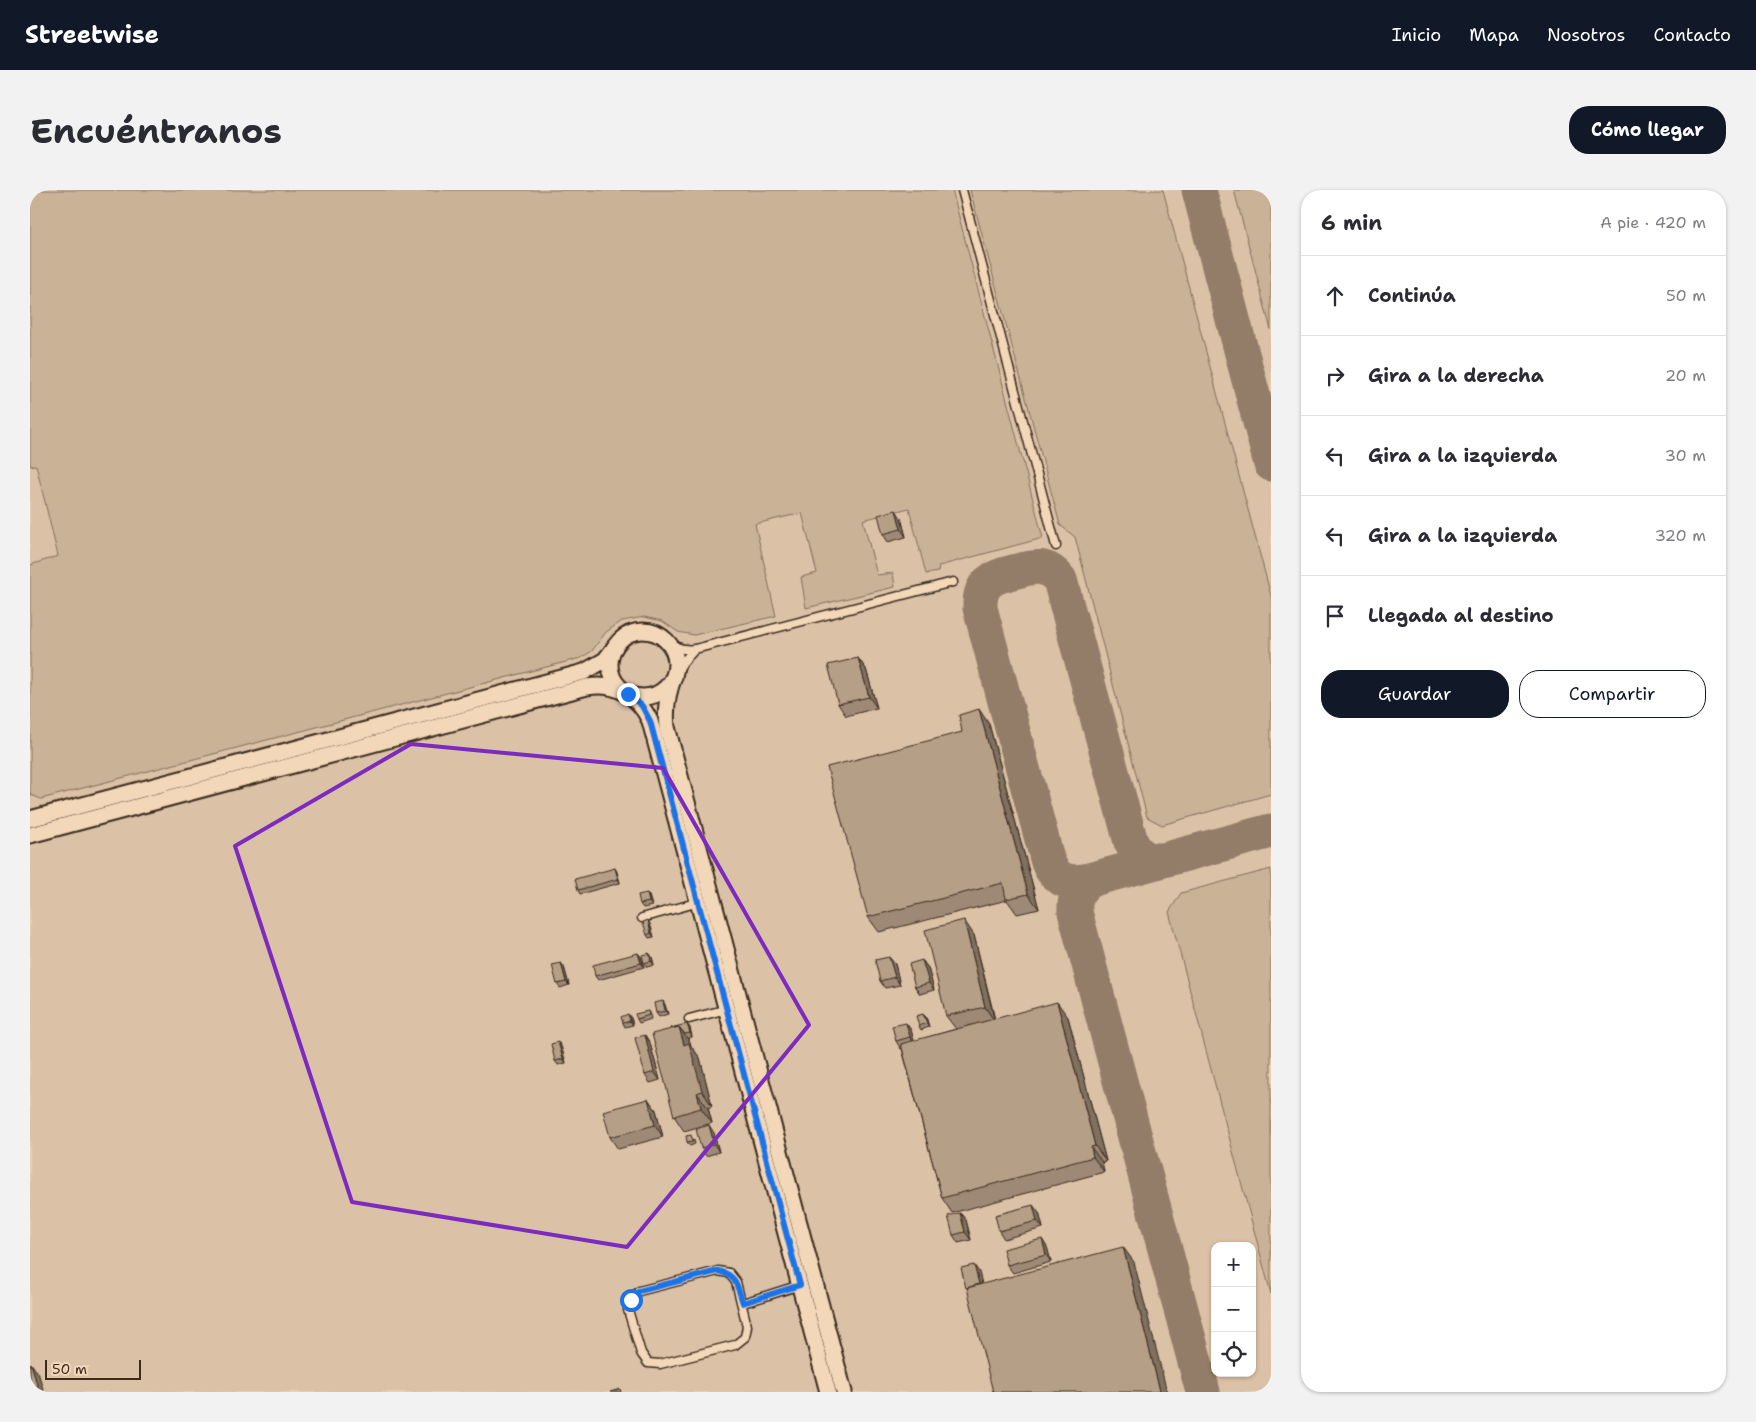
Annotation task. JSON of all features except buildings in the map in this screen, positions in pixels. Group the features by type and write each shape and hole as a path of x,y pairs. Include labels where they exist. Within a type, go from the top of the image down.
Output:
{"street":[{"path":"99,808 584,672 605,660 626,636 641,631 657,634 664,638 674,652 676,669 666,707 667,727 706,900 727,1009 828,1392"},
{"path":"615,647 611,655 612,673 615,682 642,706 650,721 706,900 844,1392"},
{"path":"32,818 80,813 587,687 612,687 628,694 646,697 662,691 674,677"},
{"path":"30,835 80,813"}],"lane":[{"path":"962,190 1056,546"},
{"path":"664,638 680,649 695,650 953,582"},
{"path":"674,677 683,662 695,650"},
{"path":"642,918 706,900"},
{"path":"689,1019 727,1009"},
{"path":"718,1271 729,1273 733,1278 743,1303 748,1326 745,1337 735,1345 660,1364 648,1363 641,1353 628,1310 631,1300 639,1291 718,1271"},
{"path":"743,1303 800,1285"}],"highlighted area":[{"path":"411,744 663,768 809,1025 627,1247 352,1202 235,846"}],"shaded area":[{"path":"30,190 1271,190 1271,1392 30,1392"},
{"path":"30,190 952,190 1043,538 939,566 938,572 926,574 909,508 863,520 877,575 893,573 895,587 806,608 801,577 817,573 802,513 755,524 776,616 694,635 678,632 662,621 644,617 622,621 606,632 592,651 581,658 41,799 31,795 30,792 30,565 58,556 36,465 30,466"},
{"path":"970,190 1163,190 1271,596 1271,794 1162,825 1147,817 1075,537 1060,525"},
{"path":"1234,190 1271,190 1271,330"},
{"path":"1271,869 1271,1294 1169,912 1181,893"}],"taxiway":[{"path":"1199,190 1271,464"},
{"path":"1162,860 1147,858 1139,854 1131,842 1060,580 1050,570 1039,567 999,576 988,582 980,599 980,608 1048,862 1056,875 1066,881 1086,881 1271,831"},
{"path":"1093,879 1078,892 1075,901 1075,912 1203,1392"}],"route":[{"path":"628,694 642,706 650,721 800,1285 743,1303 736,1282 729,1273 718,1271 639,1291 631,1300"}]}
